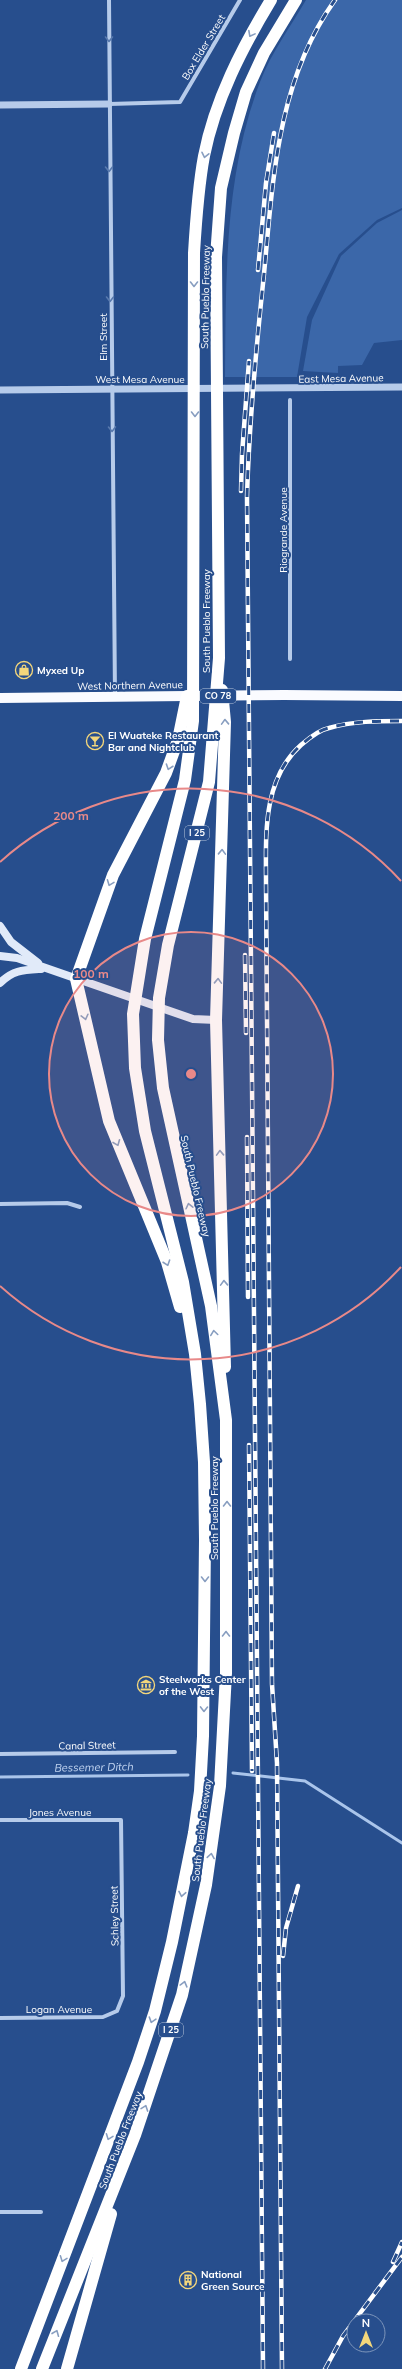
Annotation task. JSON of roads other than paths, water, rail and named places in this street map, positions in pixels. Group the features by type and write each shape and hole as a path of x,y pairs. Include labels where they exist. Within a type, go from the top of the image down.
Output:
{"highway":[{"name":"South Pueblo Freeway","path":"21,2369 41,2313 138,2062 155,2011 172,1942 194,1833 200,1791 203,1736 205,1616 204,1462 195,1354 183,1282 145,1131 135,1068 133,1014 145,939 185,780 193,721 194,253 197,204 204,154 218,108 232,72 271,0"},
{"name":"South Pueblo Freeway","path":"42,2369 135,2135 153,2085 191,1960 206,1885 220,1786 226,1680 226,1420 211,1306 163,1088 158,1040 159,998 168,945 209,782 219,658 216,257 221,188 234,133 246,92 264,53 296,0"},
{"path":"193,647 184,713 166,773 113,875 80,962 76,979 109,1121 167,1262 195,1354"},
{"path":"219,658 225,722 216,1020 226,1420"},
{"path":"67,2369 135,2135"},
{"path":"12,2369 41,2313"}],"main road":[{"name":"West Northern Avenue","path":"0,698 284,695 402,696"},
{"path":"0,926 10,942 46,969"},
{"path":"0,956 17,958 193,1020 216,1020"},
{"path":"0,983 9,974 26,969 46,969"}],"street":[{"name":"Elm Street","path":"109,0 111,389 115,697"},
{"name":"Box Elder Street","path":"109,104 180,102 240,0"},
{"path":"0,105 109,104"},
{"name":"East Mesa Avenue","path":"280,388 402,387"},
{"name":"West Mesa Avenue","path":"0,390 280,388"},
{"name":"Riogrande Avenue","path":"290,400 290,659"},
{"path":"0,1204 67,1203 80,1207"},
{"name":"Canal Street","path":"0,1754 175,1752"},
{"name":"Jones Avenue","path":"0,1820 120,1820"},
{"name":"Schley Street","path":"117,2011 123,1996 120,1820"},
{"name":"Logan Avenue","path":"0,2018 103,2017 117,2011"},
{"path":"0,2212 41,2212"}],"waterway":[{"name":"Bessemer Ditch","path":"233,1773 305,1781 402,1843"},
{"name":"Bessemer Ditch","path":"0,1777 188,1775"}],"railway":[{"path":"263,2369 247,497 249,441 256,358 271,202 281,132 289,97 301,64 316,31 335,0"},
{"path":"258,270 266,183 274,133"},
{"path":"241,491 242,454 249,361"},
{"path":"282,2369 277,1763 272,1684 266,883 267,827 273,791 279,775 288,759 307,740 325,729 347,724 402,721"},
{"path":"245,955 246,1033"},
{"path":"247,1137 248,1297"},
{"path":"249,1445 252,1771"},
{"path":"283,1956 286,1928 298,1886"},
{"path":"393,2262 402,2242"},
{"path":"325,2369 343,2336 402,2257"}],"place":[{"name":"Myxed Up","path":"24,670"},
{"name":"El Wuateke Restaurant Bar and Nightclub","path":"95,741"},
{"name":"Steelworks Center of the West","path":"146,1685"},
{"name":"National Green Source","path":"188,2280"}]}
